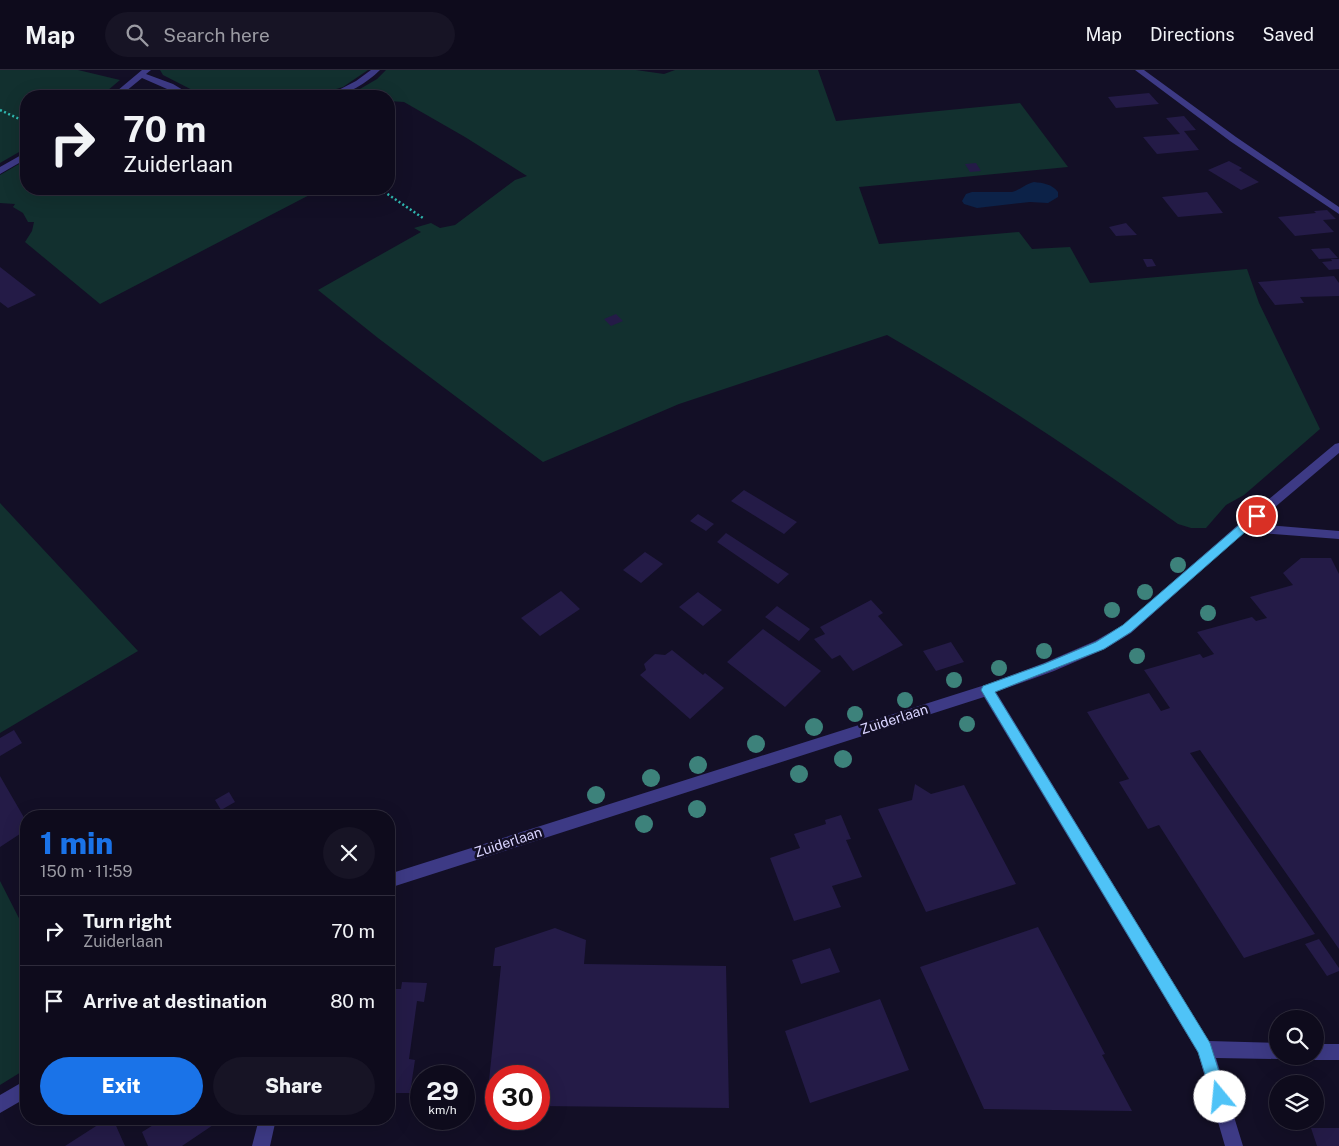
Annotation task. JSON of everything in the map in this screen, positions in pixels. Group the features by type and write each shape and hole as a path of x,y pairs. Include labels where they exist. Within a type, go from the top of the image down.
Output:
{"street":[{"path":"344,90 359,83 376,70"},
{"path":"1139,70 1233,139 1339,212"},
{"path":"123,90 144,73 178,90"},
{"path":"0,171 20,159"},
{"name":"Zuiderlaan","path":"395,879 987,690 1049,667 1100,645 1127,629 1243,527 1339,447"},
{"path":"1243,527 1339,535"},
{"path":"987,690 1205,1048 1234,1146"},
{"path":"1205,1048 1269,1050"},
{"path":"1324,1052 1339,1052"},
{"path":"0,1105 20,1092"},
{"path":"261,1146 266,1125"}],"path":[{"path":"0,110 20,119"},
{"path":"389,195 423,218"}],"green space":[{"path":"0,70 78,70 120,80 108,90 20,90 20,151 0,163"},
{"path":"160,70 368,70 343,87 333,90 192,90 163,75"},
{"path":"386,70 636,70 664,74 675,70 818,70 836,121 1020,103 1068,167 859,187 879,244 1019,232 1032,249 1070,247 1090,283 1247,269 1259,303 1320,429 1244,495 1226,505 1206,528 1191,528 1178,524 1035,426 887,335 679,404 543,462 378,338 318,290 421,232 414,228 431,223 440,228 455,225 515,180 527,176 404,102 395,101 395,90 358,90 377,79"},
{"path":"20,163 20,195 309,195 100,304 25,242 32,231 34,222 28,222 23,213 13,207 15,204 0,203 0,175"},
{"path":"0,503 138,651 0,733"},
{"path":"0,881 20,920 20,1073 0,1085"}],"water":[{"path":"1034,182 1044,183 1053,187 1058,192 1058,197 1048,203 1030,202 977,208 964,204 962,201 966,194 972,192 1012,192"}],"building":[{"path":"1149,93 1159,104 1116,108 1108,97"},
{"path":"1184,116 1196,130 1184,131 1199,150 1157,154 1143,137 1180,134 1166,118"},
{"path":"1229,161 1242,168 1239,170 1259,182 1241,190 1208,170"},
{"path":"976,163 981,171 970,172 965,164"},
{"path":"1207,192 1223,213 1178,217 1162,197"},
{"path":"1327,210 1336,219 1323,220 1334,232 1295,236 1278,217 1316,213 1314,211"},
{"path":"1126,223 1137,235 1116,236 1109,227"},
{"path":"1329,248 1338,258 1319,259 1311,249"},
{"path":"1143,259 1152,259 1156,266 1147,267"},
{"path":"1331,259 1339,259 1339,269 1329,270 1322,262 1332,261"},
{"path":"0,267 36,295 8,308 0,302"},
{"path":"1334,276 1339,283 1339,296 1300,297 1304,303 1275,305 1258,282"},
{"path":"616,314 623,321 611,326 604,319"},
{"path":"744,490 797,522 784,534 731,501"},
{"path":"698,514 714,524 706,531 690,521"},
{"path":"726,533 789,574 778,584 717,542"},
{"path":"645,552 663,564 641,583 623,570"},
{"path":"1301,558 1331,558 1339,574 1339,949 1200,750 1190,753 1315,934 1244,958 1159,825 1148,829 1119,782 1129,779 1087,712 1149,693 1161,711 1170,708 1144,670 1200,654 1203,658 1214,654 1197,632 1252,617 1256,621 1267,618 1250,597 1293,585 1283,573"},
{"path":"561,591 580,609 540,636 521,618"},
{"path":"698,592 722,610 703,626 679,607"},
{"path":"871,600 883,613 878,616 903,645 853,671 840,655 832,659 814,639 825,634 820,627"},
{"path":"777,606 810,629 799,641 765,617"},
{"path":"763,629 821,671 785,707 727,662"},
{"path":"951,642 964,662 936,671 923,651"},
{"path":"672,650 703,675 705,673 724,688 690,719 640,675 646,670 644,664 655,654 665,655"},
{"path":"14,730 22,743 0,756 0,738"},
{"path":"0,776 20,811 20,834 0,847"},
{"path":"915,784 931,794 964,785 1016,884 926,912 878,809 912,800"},
{"path":"229,792 235,802 221,810 215,800"},
{"path":"841,815 851,839 846,840 862,877 832,886 841,907 794,921 770,858 800,848 794,834 826,824 825,820"},
{"path":"1038,927 1105,1054 1102,1055 1132,1111 984,1109 920,967"},
{"path":"555,928 586,940 584,964 726,966 729,1108 550,1106 550,1065 491,1065 501,966 493,966 495,948"},
{"path":"1319,939 1339,968 1339,971 1327,976 1305,944"},
{"path":"830,948 840,972 801,984 792,960"},
{"path":"402,982 427,983 424,1002 417,1001 409,1059 415,1060 414,1065 410,1065 410,1093 395,1093 395,989 401,989"},
{"path":"880,999 909,1070 810,1103 785,1031"},
{"path":"98,1125 116,1125 125,1146 65,1146"},
{"path":"153,1125 213,1125 182,1146 148,1146 142,1132"},
{"path":"1339,1128 1339,1146 1317,1146 1312,1130"}],"route":[{"path":"1220,1097 1205,1048 987,690 1049,667 1100,645 1127,629 1257,516"}]}
